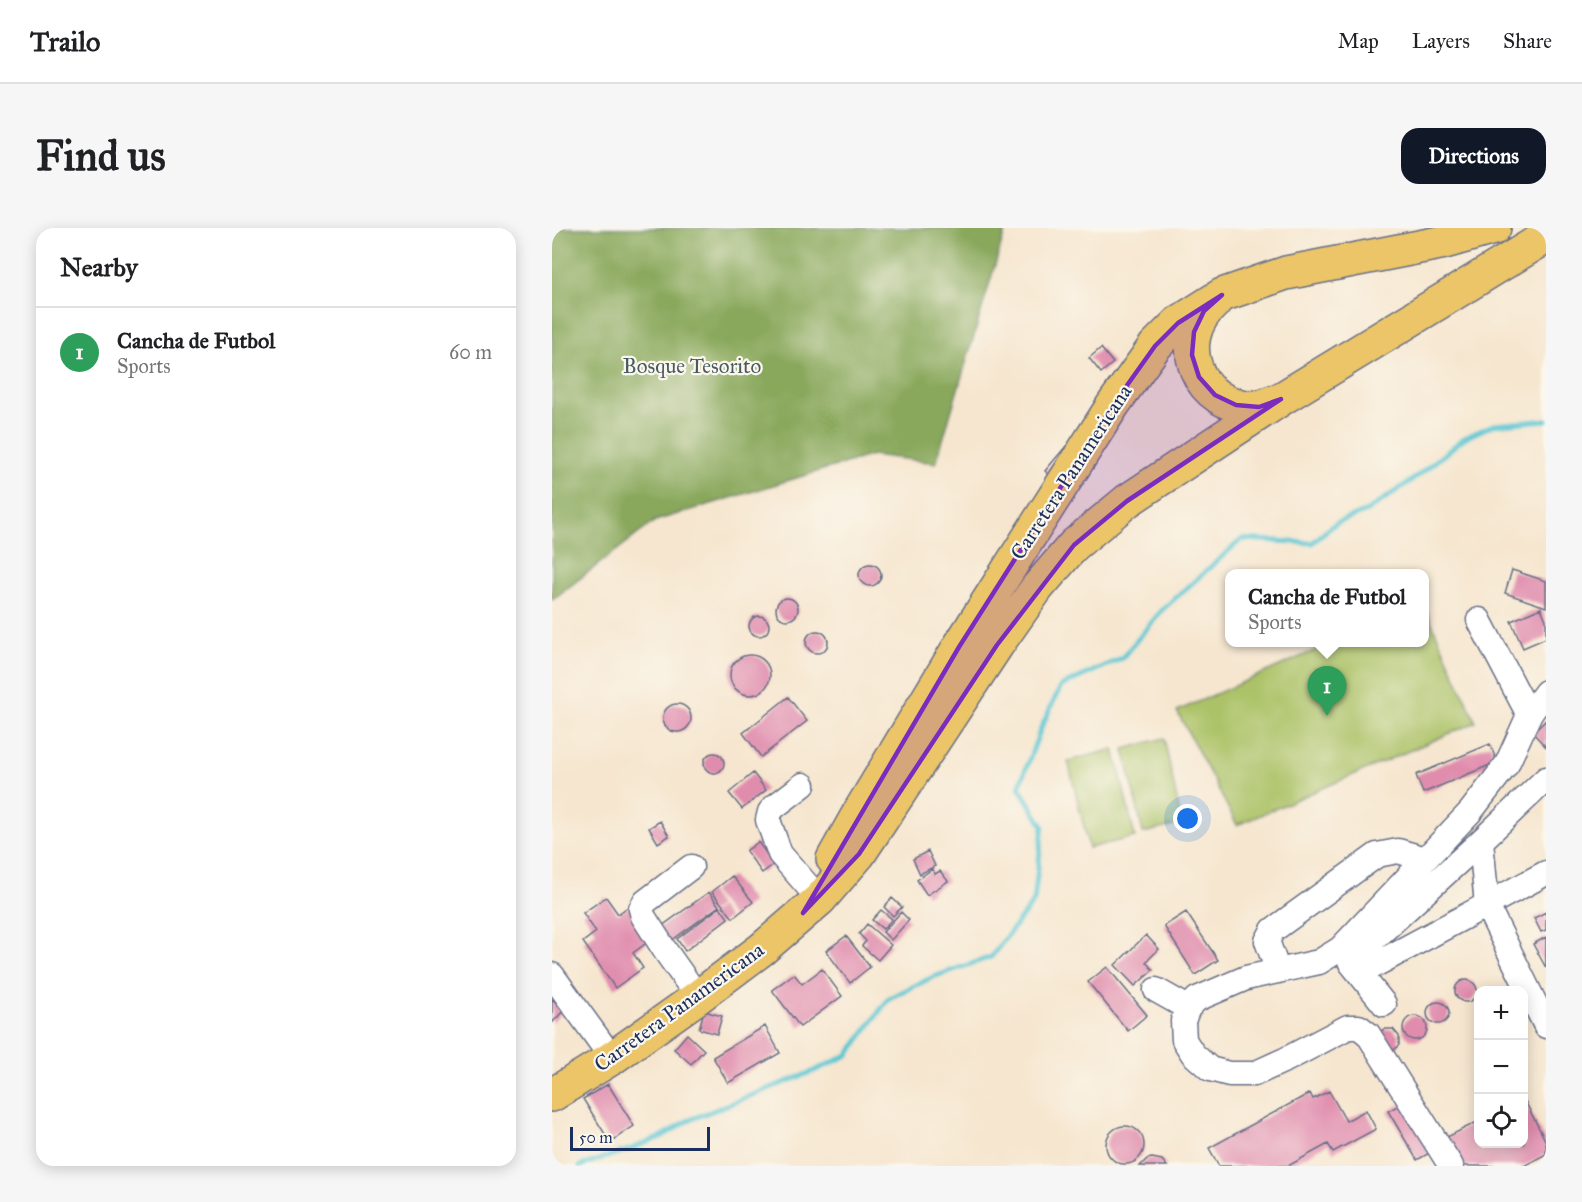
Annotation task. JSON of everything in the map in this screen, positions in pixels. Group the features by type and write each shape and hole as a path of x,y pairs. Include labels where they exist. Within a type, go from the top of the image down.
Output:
{"highway":[{"name":"Carretera Panamericana","path":"552,1095 612,1058 762,949 808,903 860,811 947,668 1113,405 1155,346 1178,323 1222,296 1286,273 1445,242 1494,228"},
{"name":"Carretera Panamericana","path":"808,903 820,899 859,855 997,645 1038,588 1074,545 1127,501 1281,399 1546,237"},
{"path":"1222,296 1204,311 1194,332 1192,355 1199,377 1215,395 1236,405 1259,407 1281,399"}],"lane":[{"path":"1479,620 1529,715"},
{"path":"1350,961 1425,859 1471,811 1507,764 1529,715 1546,692"},
{"path":"1350,961 1546,779"},
{"path":"802,785 774,807 768,820 780,854 808,903"},
{"path":"1481,841 1487,906 1546,1026"},
{"path":"1278,971 1267,941 1273,930 1377,855 1398,851 1425,859"},
{"path":"691,867 645,902 640,909 666,952 698,997"},
{"path":"1451,1166 1368,1034 1359,1027 1348,1027 1254,1074 1229,1074 1210,1070 1193,1054 1184,1040 1183,1021 1188,1008 1197,999 1246,978 1319,962 1350,961 1487,906 1546,873"},
{"path":"1350,961 1384,1004"},
{"path":"552,975 612,1058"},
{"path":"1156,990 1188,1008"}],"highlighted area":[{"path":"1222,295 1204,311 1194,332 1192,355 1199,377 1215,395 1236,405 1259,407 1281,399 1127,501 1074,545 997,645 859,854 803,913 959,647 1113,405 1155,346 1178,323"}],"green space":[{"name":"Bosque Tesorito","path":"552,228 1006,228 936,463 872,455 655,521 552,600"},
{"path":"1429,617 1476,722 1237,825 1177,711 1323,647 1429,647"},
{"path":"1164,738 1182,824 1143,833 1124,749"},
{"path":"1114,749 1135,837 1089,848 1068,761"}],"building":[{"path":"1101,348 1113,363 1101,373 1089,358"},
{"path":"1066,446 1075,454 1054,479 1045,471"},
{"path":"870,564 878,567 881,575 878,583 870,586 862,583 859,575 862,567"},
{"path":"1512,570 1546,581 1546,607 1505,593"},
{"path":"787,598 795,601 798,609 795,617 787,620 779,617 776,609 779,601"},
{"path":"1541,608 1546,620 1546,638 1523,648 1511,621"},
{"path":"759,616 766,619 769,626 766,633 759,636 752,633 749,626 752,619"},
{"path":"817,631 827,638 828,642 821,652 817,653 807,646 806,642 813,632"},
{"path":"750,655 764,661 770,675 764,689 750,695 736,689 730,675 736,661"},
{"path":"788,697 807,721 761,757 743,733"},
{"path":"677,704 687,708 691,718 687,728 677,732 667,728 663,718 667,708"},
{"path":"1546,720 1546,747 1533,733"},
{"path":"1490,744 1497,762 1423,793 1416,775"},
{"path":"714,753 721,756 724,763 721,770 714,773 707,770 704,763 707,756"},
{"path":"753,773 766,790 742,809 729,793"},
{"path":"660,821 669,836 658,843 649,828"},
{"path":"758,842 774,864 762,873 746,851"},
{"path":"928,851 935,866 920,874 913,859"},
{"path":"932,869 935,874 940,871 948,881 927,895 917,880"},
{"path":"732,876 753,902 733,918 712,892"},
{"path":"709,892 719,906 668,943 658,929"},
{"path":"606,897 618,914 629,906 652,939 633,953 643,968 615,988 583,942 596,932 583,913"},
{"path":"892,898 902,907 893,916 884,907"},
{"path":"720,907 728,918 685,951 677,939"},
{"path":"881,910 892,919 883,929 872,920"},
{"path":"901,912 909,920 891,940 883,932"},
{"path":"1186,912 1218,960 1195,975 1164,926"},
{"path":"1546,912 1546,930 1541,932 1534,918"},
{"path":"867,924 891,945 878,960 862,946 866,941 859,934"},
{"path":"1146,935 1159,949 1146,962 1153,970 1135,986 1115,965"},
{"path":"846,936 870,967 850,983 826,951"},
{"path":"1546,937 1546,968 1533,944"},
{"path":"1107,967 1147,1015 1128,1031 1088,982"},
{"path":"822,969 842,996 800,1027 772,990 794,974 802,984"},
{"path":"1462,980 1470,980 1476,986 1474,986 1474,999 1470,1002 1462,1002 1458,999 1455,995 1455,987 1458,983"},
{"path":"552,999 564,1010 552,1023"},
{"path":"1434,1002 1442,1002 1449,1009 1449,1017 1442,1024 1434,1024 1427,1017 1427,1009"},
{"path":"704,1011 722,1016 717,1034 699,1029"},
{"path":"1415,1016 1423,1020 1427,1028 1423,1036 1415,1040 1407,1036 1403,1028 1407,1020"},
{"path":"765,1026 780,1053 728,1083 713,1057"},
{"path":"1384,1029 1393,1029 1399,1036 1399,1045 1392,1052 1377,1035"},
{"path":"687,1034 704,1050 691,1064 674,1049"},
{"path":"608,1084 634,1126 610,1142 583,1099"},
{"path":"1329,1091 1346,1121 1366,1110 1376,1129 1333,1152 1328,1144 1288,1166 1219,1166 1209,1148 1310,1093 1313,1099"},
{"path":"1405,1102 1433,1151 1417,1160 1388,1111"},
{"path":"1528,1107 1546,1142 1546,1154 1524,1166 1462,1166 1447,1137 1474,1124 1474,1148 1528,1148"},
{"path":"1125,1126 1139,1131 1144,1145 1139,1159 1125,1164 1111,1159 1106,1145 1111,1131"},
{"path":"1147,1159 1162,1160 1167,1166 1140,1166"}],"waterway":[{"path":"580,1166 661,1137 689,1120 814,1071 848,1055 889,998 933,977 991,957 1034,901 1043,826 1019,787 1041,728 1061,686 1122,658 1163,609 1242,539 1312,543 1336,523 1367,511 1415,478 1464,438 1493,425 1546,420"}],"place":[{"name":"Cancha de Futbol","path":"1327,716"}]}
